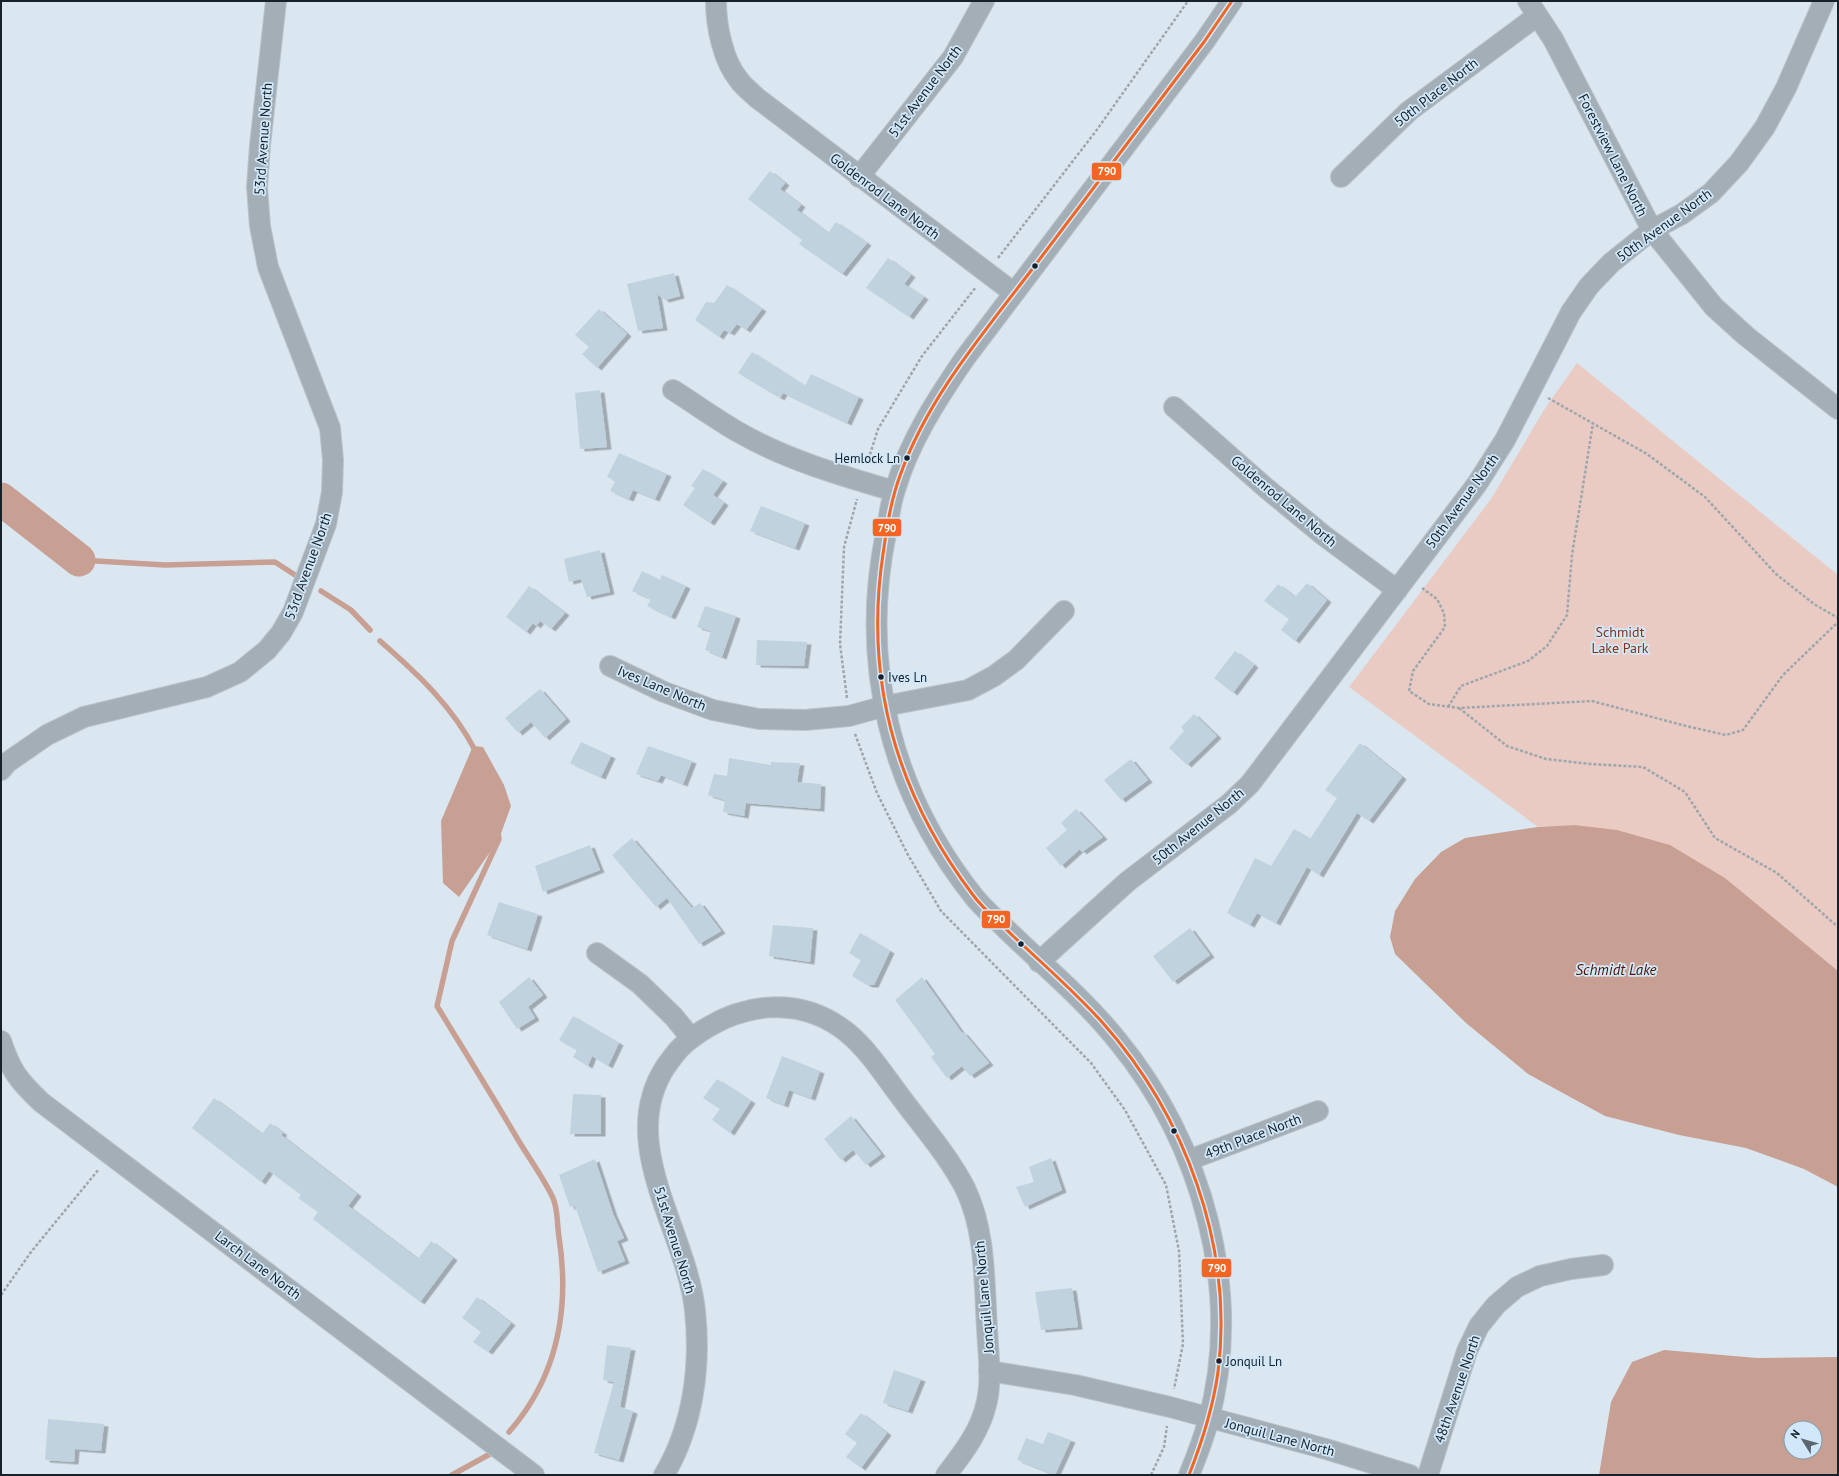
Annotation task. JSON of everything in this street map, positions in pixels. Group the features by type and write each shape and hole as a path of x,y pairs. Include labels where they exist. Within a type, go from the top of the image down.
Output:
{"street":[{"name":"53rd Avenue North","path":"1,770 8,762 47,736 84,717 207,687 240,672 266,650 281,633 293,612 326,524 332,492 333,460 330,428 268,267 260,226 257,187 260,145 276,1"},
{"name":"Goldenrod Lane North","path":"716,1 718,30 725,53 738,80 757,98 1014,293"},
{"name":"51st Avenue North","path":"859,176 953,57 984,1"},
{"path":"1189,1475 1203,1441 1209,1418 1218,1371 1221,1311 1216,1254 1189,1160 1174,1125 1149,1083 1118,1040 1081,1000 1039,962 977,900 940,848 912,795 891,739 879,680 875,621 880,566 894,492 911,447 938,398 965,358 1204,42 1232,1"},
{"name":"50th Avenue North","path":"1039,962 1127,882 1229,804 1250,784 1477,484 1505,440 1530,388 1571,312 1589,286 1611,263 1652,230 1682,214 1711,193 1738,163 1765,127 1786,88 1824,1"},
{"name":"Forestview Lane North","path":"1532,9 1553,39 1652,230 1714,307 1746,336 1838,409"},
{"name":"50th Place North","path":"1342,177 1409,110 1532,9"},
{"path":"673,390 741,433 782,453 894,492"},
{"name":"Goldenrod Lane North","path":"1174,407 1266,488 1323,535 1402,583"},
{"name":"Ives Lane North","path":"610,666 664,692 713,710 759,719 805,720 849,716 885,706 968,690 994,676 1016,660 1064,611"},
{"path":"597,953 640,984 674,1017 691,1038"},
{"name":"Jonquil Lane North","path":"691,1038 720,1020 744,1011 768,1007 800,1008 826,1019 850,1034 873,1060 951,1164 966,1192 976,1222 982,1251 989,1371 1075,1385 1170,1407 1326,1449 1410,1475"},
{"name":"51st Avenue North","path":"664,1475 685,1431 694,1389 697,1351 695,1309 686,1270 653,1170 648,1142 648,1112 658,1078 676,1051 691,1038"},
{"name":"Larch Lane North","path":"1,1040 9,1064 23,1084 41,1102 534,1475"},
{"name":"49th Place North","path":"1189,1160 1318,1111"},
{"name":"48th Avenue North","path":"1428,1475 1467,1351 1479,1326 1496,1304 1517,1287 1540,1276 1571,1268 1603,1265"},
{"path":"946,1475 965,1451 979,1427 988,1400 989,1371"}],"path":[{"path":"1151,1475 1164,1447 1170,1407 1183,1344 1179,1251 1166,1185 1125,1110 1091,1063 941,911 908,854 877,793 849,716 840,644 844,547 878,429 922,356 1096,132 1188,1"},
{"path":"1530,388 1647,454 1705,497 1776,574 1814,604 1838,618"},
{"path":"1448,707 1461,686 1528,661 1547,646 1567,615 1572,555 1594,423"},
{"path":"1402,583 1437,599 1444,613 1445,627 1413,671 1409,691 1430,704 1459,708 1592,701 1726,735 1743,730 1783,675 1838,622"},
{"path":"1459,708 1507,746 1546,759 1590,764 1643,767 1685,792 1715,838 1777,873 1838,927"},
{"path":"1,1295 31,1252 111,1154"}],"green space":[{"name":"Schmidt Lake Park","path":"1577,363 1838,575 1838,971 1794,935 1574,825 1538,827 1349,687 1491,499 1544,410"}],"water":[{"path":"473,746 483,747 504,785 511,806 499,839 459,897 443,883 441,821"},
{"name":"Schmidt Lake","path":"1574,825 1617,830 1670,845 1725,878 1838,971 1838,1187 1804,1169 1746,1148 1679,1135 1605,1116 1528,1074 1466,1023 1395,954 1390,937 1395,911 1415,879 1441,852 1465,838 1538,827"},
{"path":"1664,1350 1757,1358 1838,1357 1838,1475 1599,1475 1611,1402 1632,1362"}],"building":[{"path":"770,171 785,183 780,189 801,205 797,210 828,233 836,222 867,243 842,274 799,244 802,240 748,199"},
{"path":"888,258 911,275 904,284 924,297 909,317 866,288"},
{"path":"674,273 680,296 665,300 657,294 663,328 638,331 627,284"},
{"path":"727,285 762,309 746,330 737,324 730,333 724,330 719,337 695,320 706,302 714,303"},
{"path":"599,309 627,334 597,368 582,354 589,347 575,335"},
{"path":"752,352 805,386 811,374 859,397 847,423 783,393 780,398 738,373"},
{"path":"600,390 607,447 580,449 575,393"},
{"path":"619,453 667,474 655,499 633,490 629,499 610,491 615,481 607,477"},
{"path":"703,469 723,481 713,495 724,503 710,523 683,505 695,488 691,486"},
{"path":"761,506 805,523 795,548 750,531"},
{"path":"600,550 610,592 587,597 581,579 569,582 564,559"},
{"path":"642,571 660,580 662,575 686,586 671,617 647,606 651,599 632,591"},
{"path":"1307,583 1327,600 1295,641 1281,630 1289,619 1264,601 1278,584 1295,597"},
{"path":"529,586 565,613 551,629 540,621 536,626 533,623 526,632 506,617"},
{"path":"705,606 736,616 722,657 705,650 711,631 697,627"},
{"path":"757,640 807,642 804,666 756,665"},
{"path":"1235,651 1254,665 1233,693 1214,678"},
{"path":"540,689 566,719 545,738 531,722 518,733 505,718"},
{"path":"1194,714 1217,736 1187,765 1169,748 1184,731 1181,727"},
{"path":"581,742 611,756 601,777 570,763"},
{"path":"1360,743 1402,777 1369,821 1357,813 1319,875 1307,867 1276,923 1257,913 1250,925 1227,913 1255,858 1271,866 1294,829 1310,839 1337,798 1325,790"},
{"path":"648,746 692,761 683,784 661,775 658,781 636,774"},
{"path":"729,758 771,765 771,762 800,763 797,782 821,784 820,809 746,803 744,816 723,812 725,800 708,795 714,774 727,776"},
{"path":"1131,759 1148,780 1121,800 1104,780"},
{"path":"1076,809 1103,837 1082,852 1080,849 1061,866 1046,848 1067,830 1061,823"},
{"path":"632,838 692,908 700,903 721,931 699,944 667,898 656,907 612,855"},
{"path":"590,845 600,870 543,892 535,866"},
{"path":"499,902 538,914 527,949 487,935"},
{"path":"773,925 813,928 810,962 769,956"},
{"path":"1190,928 1210,955 1173,982 1153,956"},
{"path":"860,933 890,951 874,985 868,985 852,976 861,960 849,953"},
{"path":"529,977 543,995 528,1007 535,1018 517,1029 499,1002"},
{"path":"922,977 962,1033 963,1032 989,1063 970,1076 962,1066 947,1078 931,1057 935,1054 895,1000"},
{"path":"573,1016 619,1043 608,1066 592,1056 588,1066 573,1057 577,1050 559,1040"},
{"path":"782,1056 820,1071 811,1098 789,1090 784,1105 766,1098"},
{"path":"717,1079 751,1101 730,1133 712,1120 720,1109 703,1098"},
{"path":"573,1094 601,1095 601,1134 570,1134"},
{"path":"214,1098 262,1134 270,1123 283,1133 281,1135 357,1194 348,1206 418,1259 431,1241 453,1258 420,1302 313,1219 318,1212 298,1198 301,1195 269,1171 261,1182 192,1128"},
{"path":"851,1116 881,1154 866,1165 853,1150 841,1160 824,1139"},
{"path":"1051,1158 1062,1190 1025,1207 1016,1187 1034,1182 1029,1167"},
{"path":"595,1159 613,1214 624,1238 617,1241 625,1261 598,1272 575,1206 570,1207 559,1175"},
{"path":"1072,1288 1078,1327 1041,1330 1035,1292"},
{"path":"477,1297 511,1323 488,1352 473,1342 481,1332 462,1318"},
{"path":"607,1345 631,1348 620,1407 633,1411 619,1460 594,1453 614,1382 603,1380"},
{"path":"894,1370 921,1379 908,1411 883,1403"},
{"path":"861,1413 887,1433 861,1468 846,1457 857,1443 845,1434"},
{"path":"48,1419 104,1424 101,1451 75,1449 74,1462 45,1460"},
{"path":"1048,1432 1071,1440 1055,1475 1017,1460 1026,1438 1043,1444"}],"waterway":[{"path":"1,499 79,560"},
{"path":"79,560 165,565 275,562 295,575"},
{"path":"321,591 351,610 370,630"},
{"path":"380,641 434,692 457,720 476,752"},
{"path":"498,833 499,839 452,941 437,1006 542,1177 556,1207 563,1290 561,1316 556,1340 549,1365 539,1388 526,1410 509,1432"},
{"path":"452,1475 490,1454"}],"transit line":[{"name":"790","path":"1189,1475 1203,1437 1213,1399 1218,1372 1221,1325 1218,1277 1210,1230 1197,1185 1179,1140 1157,1098 1131,1059 1102,1022 977,900 946,856 924,816 906,776 892,734 883,690 878,646 878,601 883,554 890,513 901,473 912,445 941,393 975,344 1204,42 1232,1"}],"place":[{"name":"Hemlock Ln","path":"907,458"},
{"name":"Ives Ln","path":"881,677"},
{"name":"Jonquil Ln","path":"1219,1361"}]}
